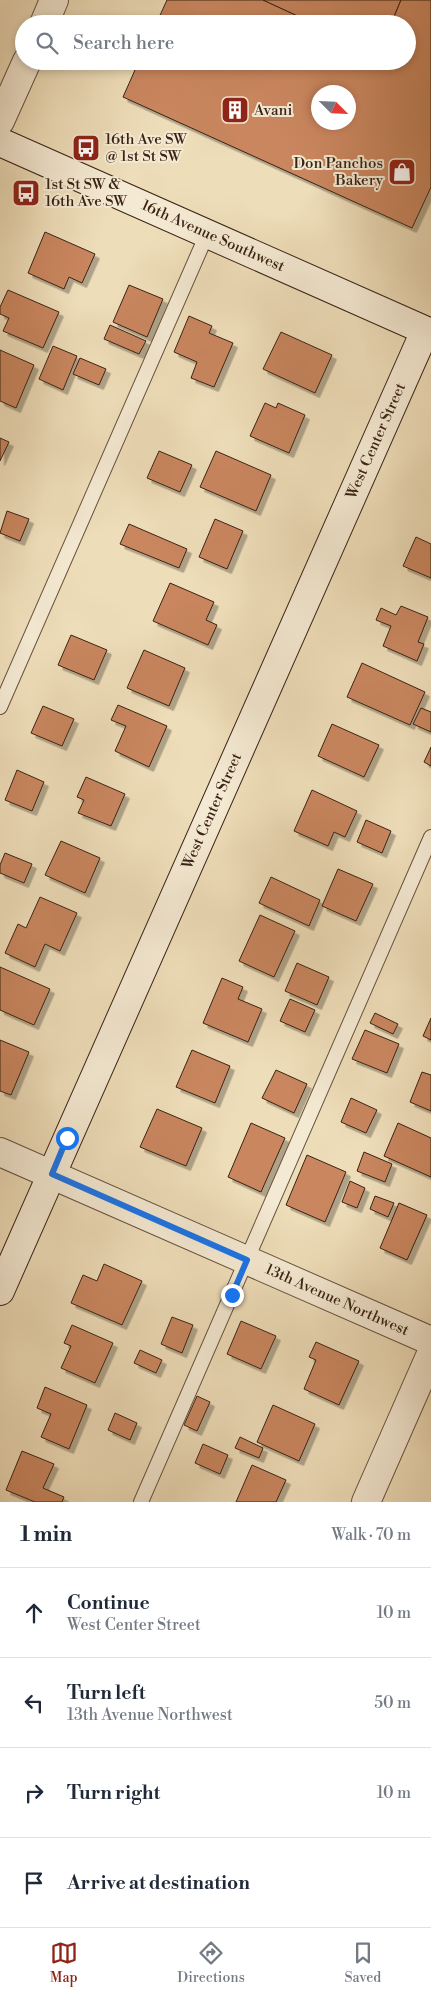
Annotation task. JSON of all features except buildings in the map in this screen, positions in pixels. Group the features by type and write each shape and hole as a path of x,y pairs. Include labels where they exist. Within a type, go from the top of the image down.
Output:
{"street":[{"path":"48,15 54,0"},
{"path":"0,121 23,70"},
{"name":"16th Avenue Southwest","path":"0,142 428,332"},
{"name":"West Center Street","path":"0,1292 428,332"},
{"name":"13th Avenue Northwest","path":"0,1152 431,1341"},
{"path":"366,1502 431,1354"}],"lane":[{"path":"0,706 207,234"},
{"path":"141,1502 431,837"}],"place":[{"name":"Avani","path":"235,110"},
{"name":"16th Ave SW @ 1st St SW","path":"86,148"},
{"name":"Don Panchos Bakery","path":"402,172"},
{"name":"1st St SW & 16th Ave SW","path":"26,193"}],"route":[{"path":"67,1138 52,1174 247,1260 232,1295"}]}
